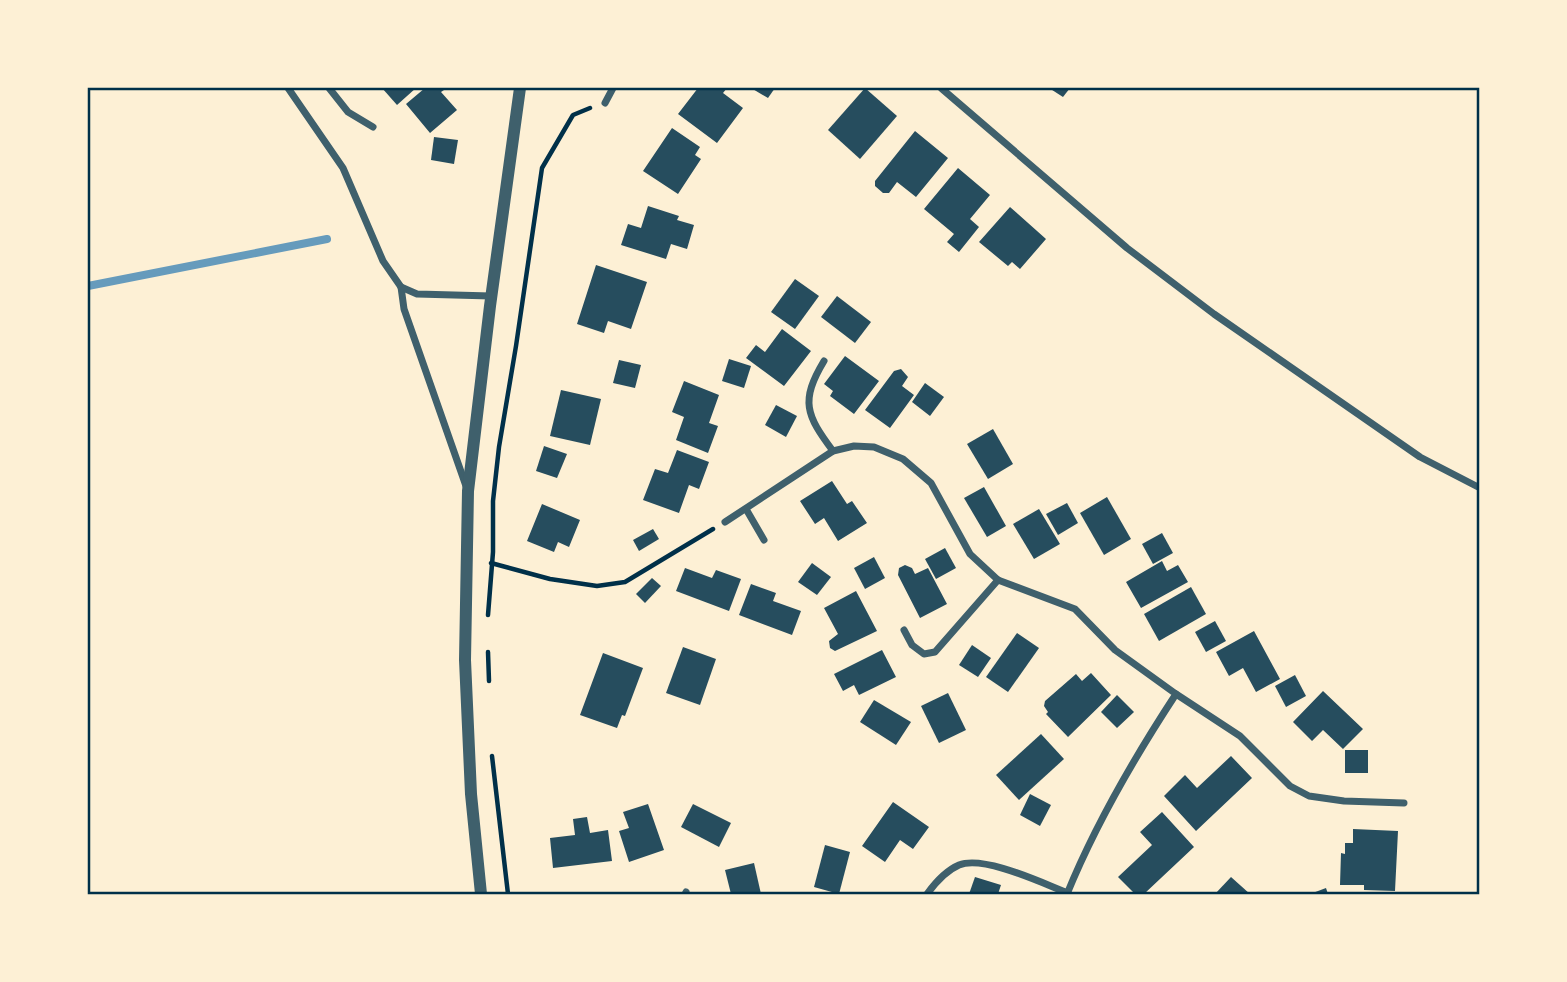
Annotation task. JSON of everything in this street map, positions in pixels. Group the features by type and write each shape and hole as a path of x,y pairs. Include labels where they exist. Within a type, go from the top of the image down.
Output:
{"street":[{"path":"288,88 343,168 383,261 401,287 404,309 468,491"},
{"path":"329,88 348,112 373,127"},
{"path":"481,894 470,781 465,660 468,491 491,296 520,88"},
{"path":"605,103 613,88"},
{"path":"941,88 1128,248 1214,314 1420,457 1479,488"},
{"path":"401,287 418,294 491,296"},
{"path":"824,361 812,381 808,402 816,429 832,451"},
{"path":"725,522 832,451 854,446 874,447 903,459 931,483 970,554 998,580 1074,610 1115,650 1240,736 1290,786 1309,796 1344,801 1404,803"},
{"path":"746,509 764,540"},
{"path":"904,630 912,645 924,654 935,652 998,580"},
{"path":"927,894 945,873 960,864 975,862 998,867 1067,894 1104,812 1135,757 1176,694"}],"path":[{"path":"487,628 493,500 499,447 542,168 573,115 605,103"},
{"path":"466,557 550,579 607,585 625,582 725,522"},
{"path":"487,640 489,688"},
{"path":"490,744 508,894"}],"building":[{"path":"382,88 416,88 397,105"},
{"path":"425,88 447,88 441,92 457,110 430,133 406,104"},
{"path":"698,88 727,88 723,93 743,108 717,143 678,114"},
{"path":"751,88 775,88 768,98"},
{"path":"865,88 897,116 860,159 828,130"},
{"path":"1049,88 1070,88 1063,97"},
{"path":"672,128 700,147 695,155 701,159 678,194 643,171"},
{"path":"915,131 948,158 916,197 897,182 889,193 883,193 875,186 875,181"},
{"path":"434,137 458,140 454,164 431,160"},
{"path":"958,168 990,195 970,219 979,227 959,252 947,242 954,234 924,209"},
{"path":"648,206 679,216 677,220 694,225 687,249 671,244 666,259 621,245 628,224 641,228"},
{"path":"1010,207 1046,239 1020,269 1012,262 1008,266 979,242"},
{"path":"596,265 647,282 631,329 608,321 604,333 577,324"},
{"path":"795,279 819,296 795,329 771,312"},
{"path":"837,296 871,322 855,343 821,317"},
{"path":"782,329 811,351 784,386 746,358 756,345 765,352"},
{"path":"845,356 879,381 854,414 830,396 833,391 824,384"},
{"path":"729,359 751,366 744,388 722,381"},
{"path":"619,360 641,365 635,388 613,383"},
{"path":"901,369 908,377 902,386 914,395 890,428 865,410 894,371"},
{"path":"684,381 719,395 709,423 718,426 708,453 676,440 684,417 672,412"},
{"path":"925,383 944,397 930,416 912,402"},
{"path":"561,390 601,399 590,445 550,436"},
{"path":"776,405 797,416 786,437 765,425"},
{"path":"993,429 1013,464 988,479 967,444"},
{"path":"544,446 567,454 557,478 536,471"},
{"path":"677,450 709,462 699,489 689,485 679,513 643,500 655,469 668,473"},
{"path":"832,481 847,504 852,501 867,523 838,541 824,518 815,524 800,501"},
{"path":"984,487 1006,526 987,537 964,498"},
{"path":"1107,497 1131,539 1104,555 1080,513"},
{"path":"1067,503 1078,523 1058,535 1046,514"},
{"path":"542,504 580,520 569,547 558,542 554,552 527,541"},
{"path":"1039,509 1060,544 1034,559 1013,524"},
{"path":"653,529 659,539 639,551 633,540"},
{"path":"1162,533 1173,553 1153,564 1142,544"},
{"path":"945,548 956,568 936,579 925,559"},
{"path":"874,557 885,578 865,589 854,568"},
{"path":"1162,561 1167,571 1178,565 1188,582 1141,608 1126,582"},
{"path":"812,563 831,577 817,595 798,582"},
{"path":"905,565 912,568 915,574 928,568 947,604 920,618 898,575 899,568"},
{"path":"685,568 712,578 716,570 741,579 729,611 676,591"},
{"path":"652,578 661,586 645,603 636,594"},
{"path":"751,584 776,593 773,601 801,611 792,635 739,615"},
{"path":"1191,587 1206,614 1159,641 1144,614"},
{"path":"856,591 877,631 835,651 830,648 829,641 838,634 824,608"},
{"path":"1215,621 1226,641 1206,652 1195,632"},
{"path":"1254,631 1280,679 1256,692 1243,668 1229,676 1216,652"},
{"path":"1017,633 1039,648 1008,692 986,677"},
{"path":"972,645 991,658 978,677 959,665"},
{"path":"683,647 716,659 700,705 666,693"},
{"path":"882,650 896,677 859,695 854,685 843,691 834,674"},
{"path":"603,653 643,668 625,716 622,715 617,728 580,715"},
{"path":"1091,673 1111,695 1068,737 1046,714 1048,712 1044,706 1045,701 1076,674 1082,681"},
{"path":"1295,675 1306,696 1286,707 1275,686"},
{"path":"1323,691 1363,729 1343,749 1323,730 1312,741 1293,722"},
{"path":"948,693 966,730 939,743 921,706"},
{"path":"1117,695 1134,712 1117,728 1101,712"},
{"path":"874,700 911,722 896,745 860,722"},
{"path":"1041,734 1064,759 1019,800 996,775"},
{"path":"1345,750 1368,750 1368,773 1345,773"},
{"path":"1231,756 1252,778 1196,831 1164,796 1185,775 1197,788"},
{"path":"1030,794 1051,805 1040,826 1020,815"},
{"path":"893,802 929,827 913,849 900,840 885,862 862,846"},
{"path":"648,804 664,850 629,862 619,831 629,828 623,812"},
{"path":"693,804 731,823 719,847 681,827"},
{"path":"1162,812 1194,847 1144,894 1135,894 1118,877 1152,845 1140,832"},
{"path":"587,817 590,833 608,830 612,861 553,868 550,838 575,835 573,819"},
{"path":"1353,829 1398,831 1395,891 1364,890 1364,885 1340,885 1341,853 1345,854 1345,843 1353,843"},
{"path":"825,845 850,852 839,894 814,887"},
{"path":"754,863 761,894 731,894 725,870"},
{"path":"975,877 1001,885 998,894 969,894"},
{"path":"1231,877 1250,894 1215,894"},
{"path":"1326,888 1328,894 1310,894"}],"waterway":[{"path":"88,286 327,239"}]}
